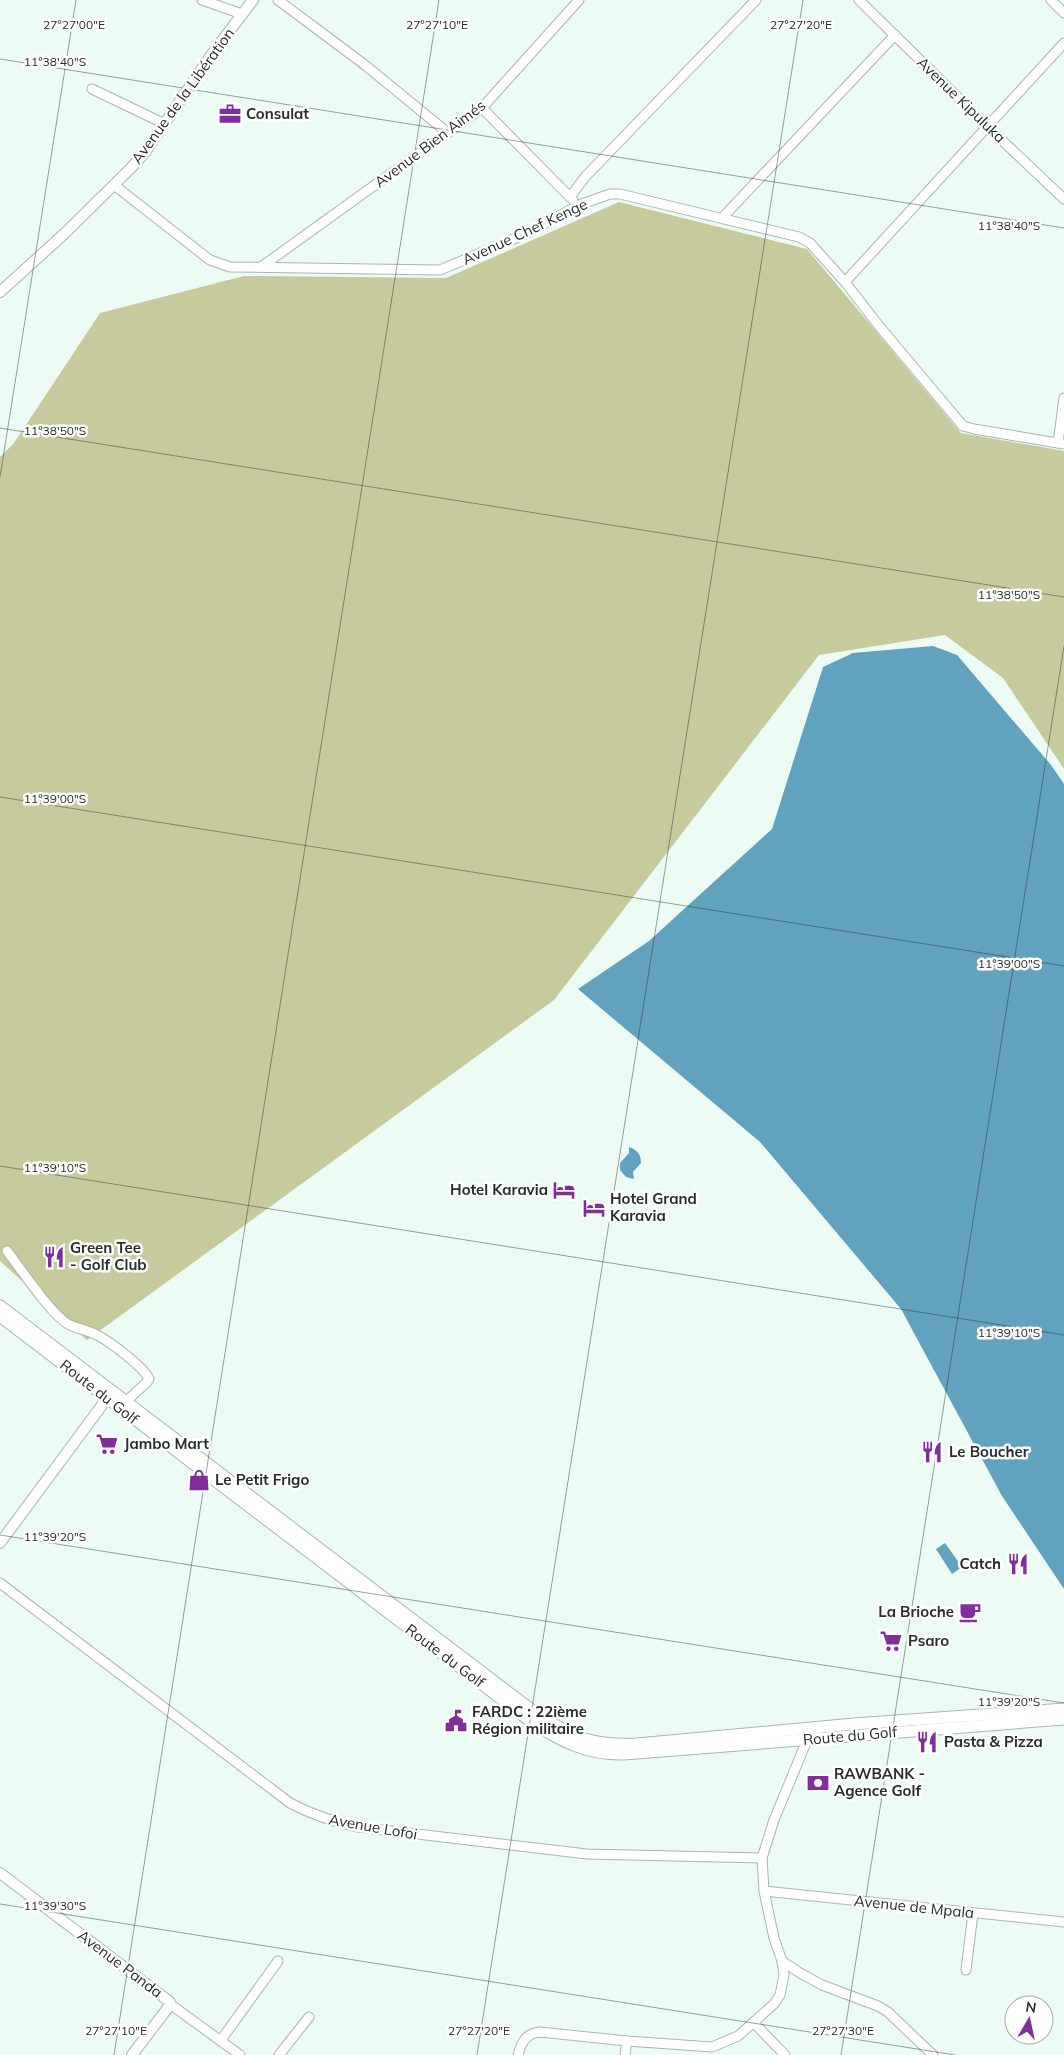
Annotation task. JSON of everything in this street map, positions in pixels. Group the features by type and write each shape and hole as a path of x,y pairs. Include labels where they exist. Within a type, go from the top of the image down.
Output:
{"main road":[{"path":"0,1306 108,1395"},
{"name":"Route du Golf","path":"0,1316 122,1405 533,1723 569,1744 590,1752 618,1754 854,1730 1064,1719"},
{"path":"854,1730 1064,1709"}],"street":[{"path":"202,0 242,14"},
{"name":"Avenue de la Libération","path":"0,292 114,185 146,151 209,58 254,0"},
{"path":"278,0 365,65 448,133"},
{"name":"Avenue Bien Aimés","path":"261,267 482,108 579,0"},
{"path":"570,197 585,177 756,0"},
{"name":"Avenue Kipuluka","path":"859,0 1064,199"},
{"path":"1051,0 1064,13"},
{"path":"723,217 895,35"},
{"path":"1064,43 845,282 879,326 963,426 1061,444 1064,398"},
{"path":"92,89 165,124"},
{"path":"482,108 579,205"},
{"name":"Avenue Chef Kenge","path":"114,185 210,260 230,267 440,270 528,233 579,205 606,195 620,194 723,217 806,240 845,282"},
{"path":"7,1251 60,1318 75,1328 97,1335 140,1366 147,1374 149,1379 146,1383 122,1405"},
{"path":"0,1543 108,1395"},
{"name":"Avenue Lofoi","path":"0,1584 290,1803 313,1815 334,1822 368,1829 587,1854 762,1858"},
{"path":"518,2055 524,2040 536,2032 626,2041 712,2046 738,2036 774,2004 780,1995 784,1975 764,1891 762,1858 774,1820 804,1750 806,1734"},
{"name":"Avenue Panda","path":"0,1873 170,2004 240,2055"},
{"name":"Avenue de Mpala","path":"764,1891 1064,1922"},
{"path":"966,1970 973,1913"},
{"path":"221,2040 278,1961"},
{"path":"782,1961 800,1974 822,1985 878,2006 888,2012 933,2055"},
{"path":"132,2055 170,2004"},
{"path":"278,2055 309,2017"},
{"path":"754,2023 785,2055"},
{"path":"625,2055 626,2041"}],"green space":[{"path":"619,202 807,249 961,433 1064,451 1064,769 1003,678 945,635 819,655 554,1000 87,1340 0,1261 0,457 14,443 100,313 244,276 446,278"}],"water":[{"path":"933,646 957,655 1051,765 1064,784 1064,1589 1002,1496 901,1309 760,1142 578,989 649,941 772,829 823,667 853,653"},
{"path":"629,1147 638,1153 641,1160 641,1163 633,1172 634,1179 626,1177 620,1170 620,1163 629,1153"},
{"path":"945,1543 962,1567 952,1574 936,1549"}],"place":[{"name":"Consulat","path":"230,114"},
{"name":"Hotel Karavia","path":"564,1190"},
{"name":"Hotel Grand Karavia","path":"594,1208"},
{"name":"Green Tee - Golf Club","path":"54,1257"},
{"name":"Jambo Mart","path":"107,1444"},
{"name":"Le Boucher","path":"932,1452"},
{"name":"Le Petit Frigo","path":"199,1480"},
{"name":"Catch","path":"1018,1564"},
{"name":"La Brioche","path":"970,1612"},
{"name":"Psaro","path":"891,1641"},
{"name":"FARDC : 22ième Région militaire","path":"456,1721"},
{"name":"Pasta & Pizza","path":"927,1742"},
{"name":"RAWBANK - Agence Golf","path":"818,1783"}]}
